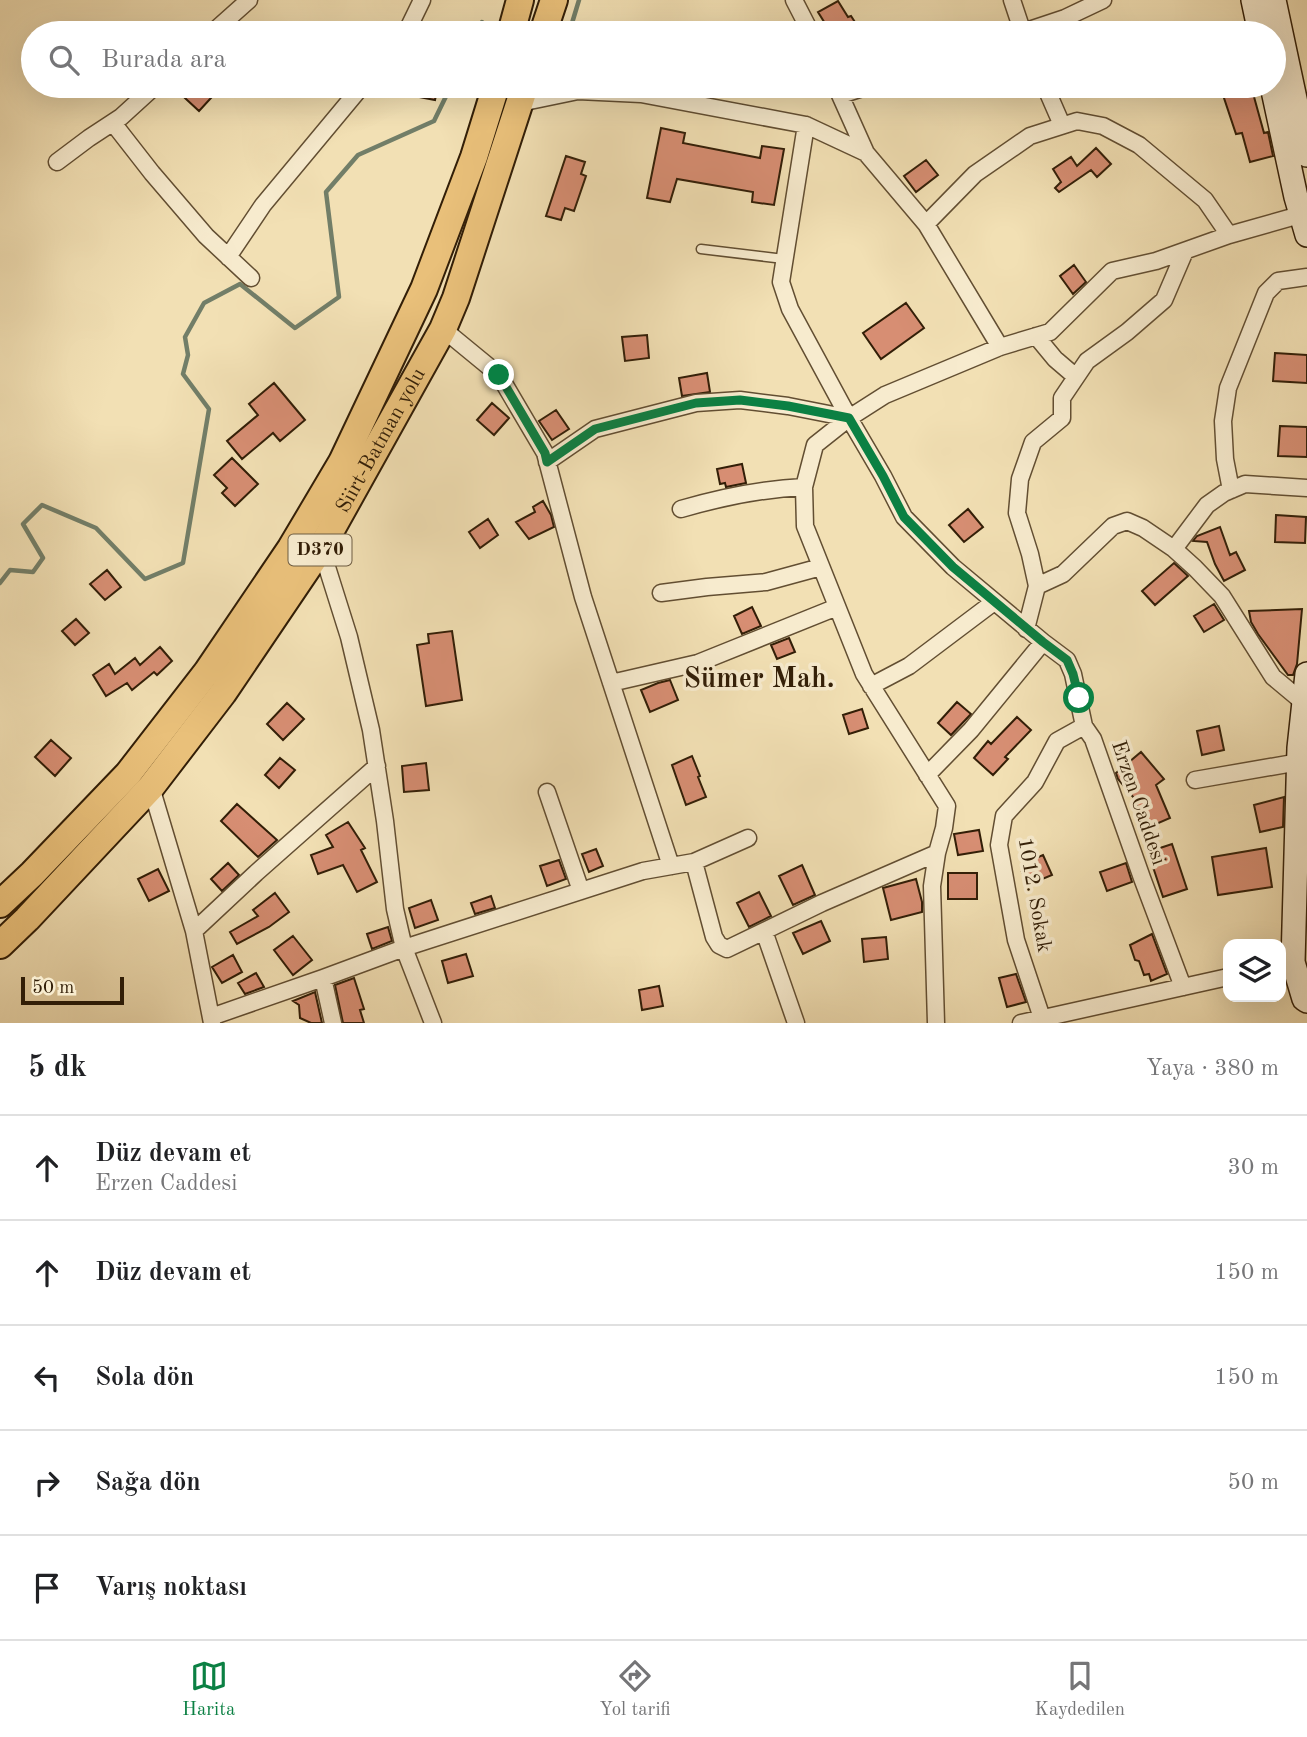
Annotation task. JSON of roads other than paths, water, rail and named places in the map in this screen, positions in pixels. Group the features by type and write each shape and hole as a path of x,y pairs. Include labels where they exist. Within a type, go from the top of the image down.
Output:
{"highway":[{"path":"514,21 520,0"},
{"path":"547,21 554,0"},
{"name":"Siirt-Batman yolu","path":"0,904 128,774 207,673 291,548 342,462 424,289 474,157 492,98"},
{"name":"Siirt-Batman yolu","path":"0,945 151,787 223,693 321,548 443,329 456,298 522,98"}],"main road":[{"path":"1253,0 1257,21"},
{"path":"1274,0 1279,21"},
{"path":"1286,49 1304,122 1307,155"},
{"path":"1275,98 1305,221"},
{"path":"1307,674 1298,762 1302,841 1287,964 1307,1001"}],"street":[{"path":"225,21 249,0"},
{"path":"412,21 422,0"},
{"path":"794,0 805,21"},
{"path":"1012,0 1018,21"},
{"path":"1056,21 1103,0"},
{"path":"57,162 121,117 142,98"},
{"path":"228,257 263,205 352,98"},
{"path":"661,98 806,125 866,153"},
{"path":"842,98 866,153 926,224 1000,347"},
{"path":"1050,98 1062,125"},
{"path":"926,224 975,174 1030,136 1077,121 1103,126 1139,145 1205,200 1229,235"},
{"path":"113,122 206,236 251,278"},
{"name":"Erzen Caddesi","path":"806,125 781,282 790,309 904,517 953,567 1067,660 1073,674 1084,726 1093,739 1183,987"},
{"path":"936,1023 932,886 947,806 864,674 805,526 804,487 816,445 849,418 885,395 1000,347 1050,332 1112,271 1156,261 1229,235 1305,221"},
{"path":"1026,628 1037,586 1017,513 1020,479 1033,442 1062,418 1062,398 1087,361 1127,332 1164,300 1185,251"},
{"path":"1231,490 1223,421 1234,370 1266,293 1278,281 1307,276"},
{"path":"443,329 499,375 545,453 583,597 671,866"},
{"path":"1036,336 1055,359 1076,377"},
{"path":"547,462 595,429 696,403 740,400 849,418"},
{"path":"1174,549 1207,505 1224,493 1245,484 1307,488"},
{"path":"681,509 721,497 804,487"},
{"path":"1037,586 1063,574 1113,526 1127,521 1143,528 1174,549 1222,596 1273,677 1303,702"},
{"path":"321,548 349,638 371,730 395,909 404,948 433,1023"},
{"path":"661,593 766,582 821,568"},
{"path":"871,685 909,666 994,601"},
{"path":"611,683 698,663 837,607"},
{"path":"927,775 971,730 1043,642"},
{"name":"1012. Sokak","path":"1042,1018 1016,940 999,845 1004,816 1035,782 1058,741 1084,726"},
{"path":"1195,780 1298,762"},
{"path":"194,931 377,766"},
{"path":"151,787 194,931 211,1020 404,948 643,871 694,862 748,838"},
{"path":"547,792 581,891"},
{"path":"694,862 714,937 719,945 727,949 822,903 937,853"},
{"path":"764,931 796,1023"},
{"path":"323,978 333,1023"},
{"path":"1021,1023 1223,978"}],"lane":[{"path":"701,249 784,259"}],"waterway":[{"path":"573,21 579,0"},
{"path":"0,583 10,570 33,572 43,558 23,524 42,505 96,528 145,579 183,563 209,409 183,374 188,355 185,337 204,303 240,284 295,328 339,297 326,192 358,155 434,121 445,98"}],"district":[{"name":"Sümer Mah.","path":"759,680"}]}
